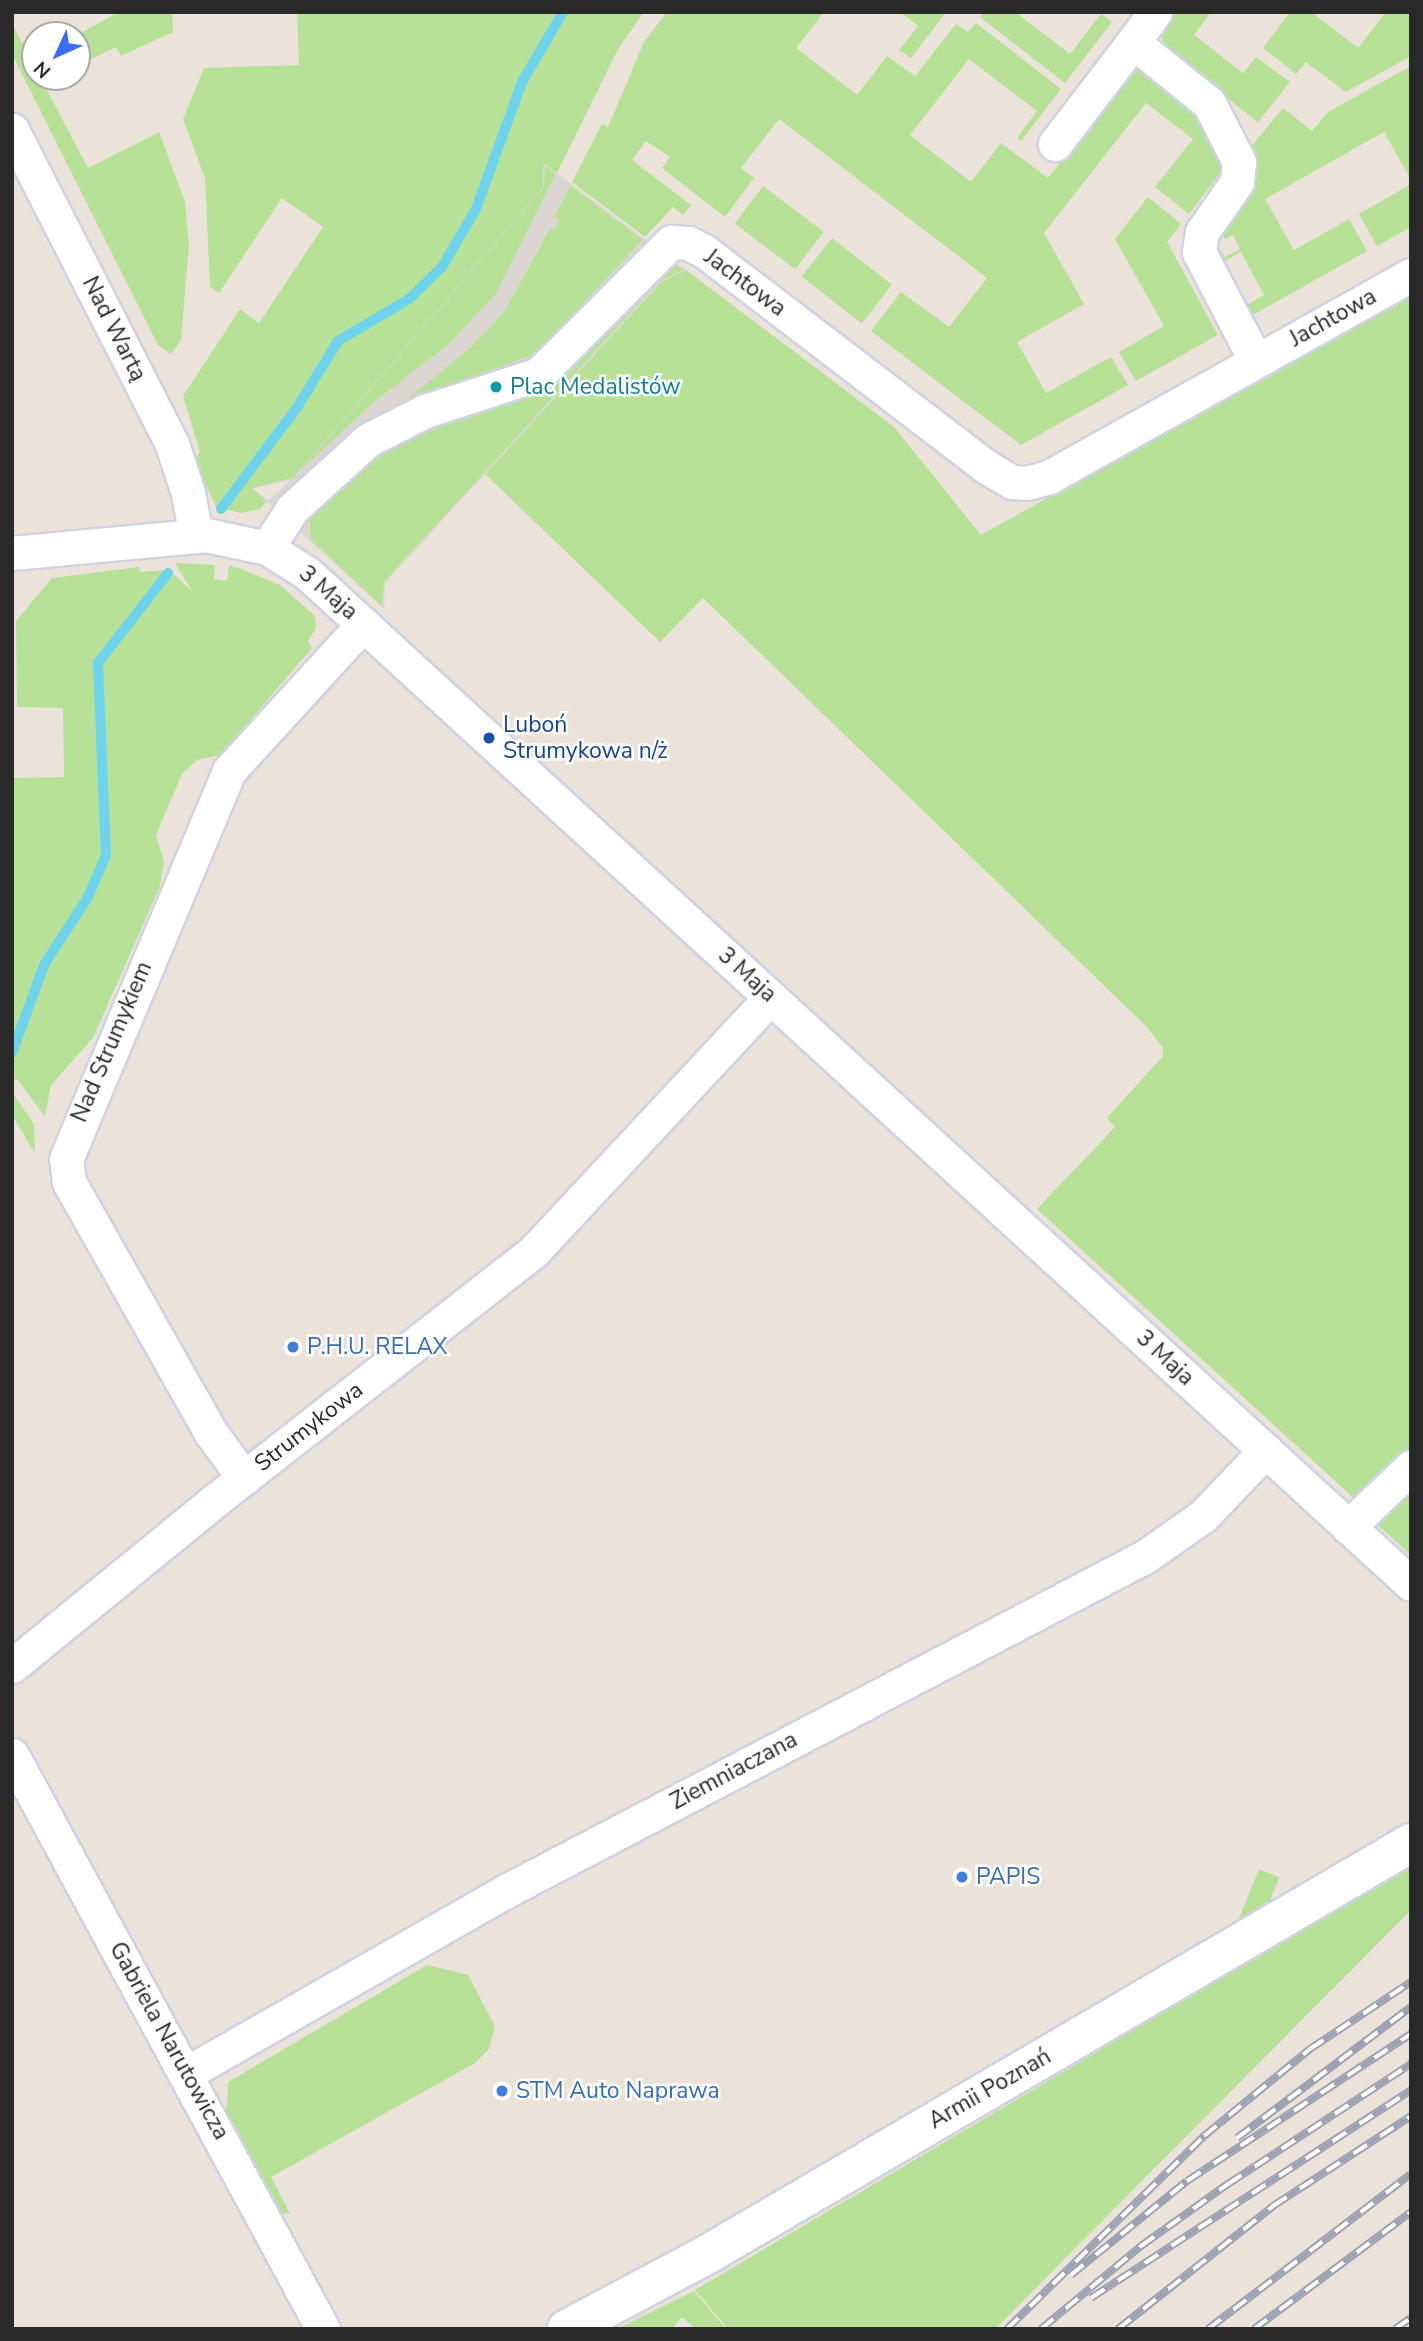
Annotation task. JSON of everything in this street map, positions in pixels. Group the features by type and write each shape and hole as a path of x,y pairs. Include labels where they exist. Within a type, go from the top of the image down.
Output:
{"main road":[{"name":"Armii Poznań","path":"567,2329 708,2254 1411,1843"}],"street":[{"path":"1055,144 1155,12"},
{"path":"1133,42 1198,91 1234,145 1240,162 1237,181 1202,232 1199,252 1256,361"},
{"name":"Nad Wartą","path":"12,131 167,434 184,478 196,536"},
{"name":"Jachtowa","path":"267,548 292,509 368,440 404,419 538,374 671,243 688,243 704,251 985,466 1012,482 1049,477 1411,275"},
{"name":"3 Maja","path":"12,553 196,536 267,548 307,573 1411,1584"},
{"name":"Nad Strumykiem","path":"244,1478 211,1433 76,1194 66,1159 224,781 242,754 363,624"},
{"name":"Strumykowa","path":"12,1666 244,1478 534,1251 771,997"},
{"name":"Ziemniaczana","path":"187,2073 508,1890 1146,1556 1203,1516 1266,1450"},
{"path":"1348,1527 1411,1467"},
{"name":"Gabriela Narutowicza","path":"12,1755 187,2073 323,2329"}],"green space":[{"path":"119,12 172,12 173,32 121,56 116,47 91,59 91,27"},
{"path":"297,12 644,12 618,49 557,173 546,165 556,174 496,294 450,343 373,403 293,478 253,488 267,501 260,509 241,513 216,507 208,489 202,491 193,463 200,452 183,396 240,309 259,323 323,227 282,198 219,293 210,287 205,178 183,119 204,68 299,65"},
{"path":"667,12 824,12 796,48 857,95 887,56 915,76 956,24 968,32 976,23 1061,89 1021,141 1017,138 1037,111 969,59 910,135 971,182 1001,143 1048,178 1140,65 1196,105 1228,163 1189,214 1155,187 1193,139 1146,103 1044,233 1084,304 1017,342 1046,393 1111,357 1128,385 1021,445 871,331 901,292 949,327 987,278 779,119 741,168 754,178 725,217 662,168 670,157 646,141 632,160 691,205 683,215 673,207 645,237 572,182 602,124 608,127 644,42"},
{"path":"900,12 946,12 911,58 899,50 918,26"},
{"path":"984,12 1015,12 1070,54 1101,14 1112,22 1065,83 980,17"},
{"path":"1172,12 1211,12 1194,35 1243,73 1256,57 1290,82 1258,122 1166,50 1160,32"},
{"path":"1290,12 1311,12 1358,48 1386,12 1411,12 1411,56 1346,92 1306,62 1296,74 1263,48"},
{"path":"12,24 21,41 21,72 12,54"},
{"path":"1411,66 1411,180 1384,132 1265,199 1294,250 1349,219 1367,251 1249,317 1243,307 1264,295 1241,252 1220,264 1214,253 1219,248 1225,257 1240,249 1233,235 1225,239 1220,229 1253,185 1256,169 1250,148 1283,108 1312,131 1328,112"},
{"path":"31,91 47,91 88,168 159,132 185,202 189,245 181,340 171,354 158,345"},
{"path":"1411,184 1411,227 1377,246 1359,214"},
{"path":"570,185 643,240 536,354 401,403 470,348 504,312 550,228 554,229 559,220 554,217"},
{"path":"763,186 824,232 795,269 735,224"},
{"path":"1148,197 1181,224 1167,242 1218,335 1136,381 1119,352 1164,326 1115,239"},
{"path":"832,238 892,285 862,323 802,277"},
{"path":"674,263 684,270 660,281 384,582 383,607 311,540 309,516 368,461 417,432 518,400 556,381 664,266"},
{"path":"686,270 894,427 981,535 1411,294 1411,1449 1356,1500 1037,1209 1115,1127 1107,1118 1163,1056 1163,1048 1146,1026 703,598 660,642 485,474 661,282"},
{"path":"175,563 215,565 214,579 227,581 229,566 236,567 280,585 315,616 316,628 308,641 312,648 220,755 197,760 182,774 156,835 164,862 160,886 93,1038 51,1085 45,1117 19,1081 12,1078 12,778 64,777 63,708 17,707 16,621 52,578 139,567 140,572 169,570 192,591"},
{"path":"12,1092 34,1124 35,1153 12,1115"},
{"path":"1411,1489 1411,1555 1377,1524 1378,1518"},
{"path":"1411,1866 1411,1910 995,2329 728,2329 695,2290"},
{"path":"1259,1869 1279,1877 1243,1968 1222,1960"},
{"path":"427,1965 468,1975 495,2026 489,2049 475,2063 271,2177 290,2214 283,2213 272,2205 221,2111 227,2107 228,2082"},
{"path":"694,2291 726,2329 696,2329 682,2317 672,2329 617,2329"}],"shaded area":[{"name":"Plac Medalistów","path":"543,163 686,270 661,282 385,583 384,609 252,488 293,478 543,187","holes":["545,166 556,174 496,294 450,343 373,403 303,468 544,187","571,185 643,240 536,354 404,402 470,348 504,312 549,228 554,230 559,220 554,217","674,263 683,270 660,281 384,582 382,606 311,540 309,516 368,461 417,432 518,400 556,381 664,266","290,480 268,501 255,488"]}],"waterway":[{"path":"221,509 298,406 338,341 409,299 442,267 476,209 522,82 563,12"},
{"path":"12,1053 44,965 88,897 106,855 98,663 168,573"}],"railway":[{"path":"1007,2329 1204,2136 1310,2049 1411,1982"},
{"path":"1237,2138 1411,2007"},
{"path":"1071,2275 1187,2181 1411,2034"},
{"path":"1041,2329 1141,2246 1228,2184 1411,2064"},
{"path":"1091,2298 1411,2090"},
{"path":"1118,2329 1273,2206 1411,2116"},
{"path":"1208,2329 1411,2174"},
{"path":"1254,2329 1411,2212"},
{"path":"1395,2329 1411,2318"}],"place":[{"name":"Plac Medalistów","path":"496,387"},
{"name":"Luboń Strumykowa n/ż","path":"489,738"},
{"name":"P.H.U. RELAX","path":"293,1347"},
{"name":"PAPIS","path":"962,1877"},
{"name":"STM Auto Naprawa","path":"502,2091"}]}
